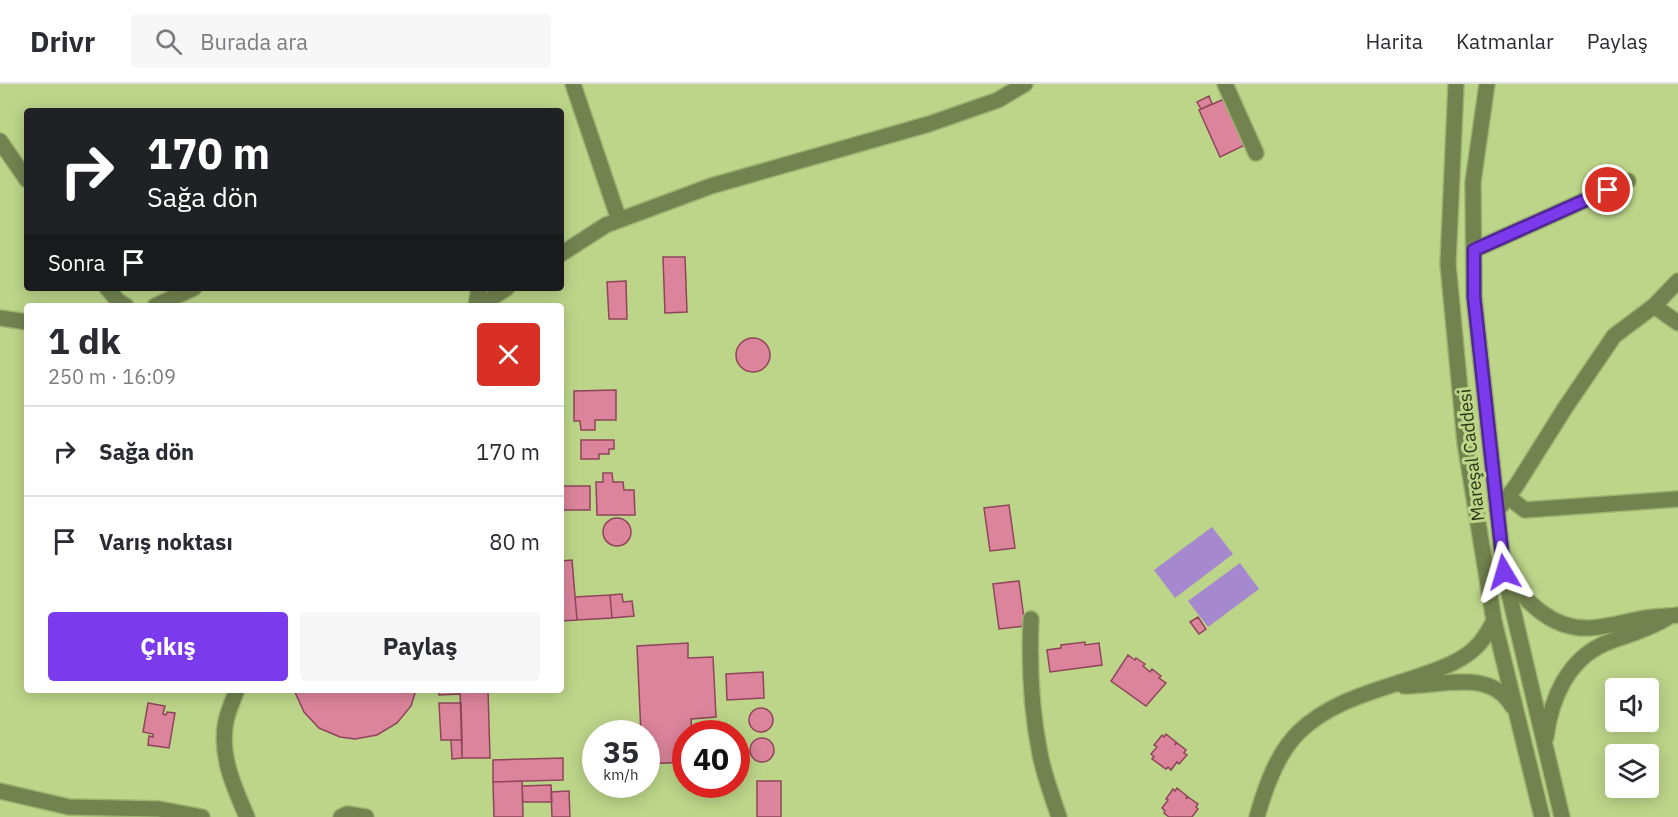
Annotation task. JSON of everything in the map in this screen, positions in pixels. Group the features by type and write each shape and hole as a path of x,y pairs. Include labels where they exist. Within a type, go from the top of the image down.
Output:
{"street":[{"path":"573,84 619,220"},
{"path":"564,252 606,225 711,186 929,124 998,100 1025,84"},
{"path":"1225,84 1256,153"},
{"name":"Mareşal Caddesi","path":"1456,84 1448,264 1465,443 1494,621 1542,817"},
{"name":"Mareşal Caddesi","path":"1487,84 1473,182 1474,297 1504,572 1562,817"},
{"path":"0,141 24,176"},
{"path":"1474,250 1628,181"},
{"path":"1497,511 1614,336 1654,306 1678,281"},
{"path":"110,291 121,303"},
{"path":"162,303 188,291"},
{"path":"483,303 502,291"},
{"path":"1654,306 1678,323"},
{"path":"0,318 24,322"},
{"path":"1508,497 1525,510 1678,499"},
{"path":"1504,572 1531,605 1557,621 1571,626 1587,628 1647,617 1674,616"},
{"path":"1545,748 1548,723 1555,699 1566,677 1582,658 1605,644 1674,616"},
{"path":"1031,619 1029,661 1032,699 1040,755 1059,817"},
{"path":"1257,817 1265,788 1288,745 1310,722 1368,693 1392,687 1459,660 1476,647 1494,621"},
{"path":"1392,687 1467,682 1486,684 1503,694 1517,715"},
{"path":"236,693 226,721 224,744 230,779 247,817"},
{"path":"0,791 69,807 159,809 202,817"},
{"path":"340,817 347,814 366,817"}],"shaded area":[{"path":"1212,527 1233,554 1175,598 1154,570"},
{"path":"1240,563 1259,589 1208,627 1188,601"}],"building":[{"path":"1209,96 1212,104 1201,109 1197,102"},
{"path":"1224,99 1245,145 1220,157 1199,110"},
{"path":"663,257 685,257 687,312 665,313"},
{"path":"626,281 627,319 609,319 607,282"},
{"path":"753,338 765,343 770,355 765,367 753,372 741,367 736,355 741,343"},
{"path":"616,390 616,420 595,420 595,430 581,430 580,421 574,421 574,391"},
{"path":"581,440 614,440 614,449 609,449 609,454 599,454 599,459 581,459"},
{"path":"603,473 612,473 613,482 623,482 624,490 634,490 635,515 597,515 596,482 603,482"},
{"path":"564,486 590,486 590,510 564,510"},
{"path":"1009,505 1015,548 990,551 984,508"},
{"path":"617,518 627,522 631,532 627,542 617,546 607,542 603,532 607,522"},
{"path":"572,560 577,620 564,621 564,561"},
{"path":"1019,581 1025,626 999,629 993,584"},
{"path":"622,594 623,602 632,601 634,616 612,618 610,595"},
{"path":"610,595 612,618 577,620 575,597"},
{"path":"1198,617 1206,629 1199,634 1190,622"},
{"path":"1085,642 1085,645 1099,643 1102,665 1050,672 1047,650 1061,648 1061,645"},
{"path":"688,643 688,658 713,657 716,717 672,720 672,763 660,763 660,720 640,720 637,646"},
{"path":"1128,655 1145,664 1143,666 1150,672 1152,669 1166,683 1146,706 1111,681"},
{"path":"763,672 764,698 727,700 726,674"},
{"path":"295,693 415,693 411,706 397,723 377,735 355,739 340,737 319,728 304,712"},
{"path":"439,693 460,693 460,694 439,695"},
{"path":"460,693 488,693 490,758 462,758"},
{"path":"148,703 165,706 163,714 175,713 169,748 148,745 149,736 153,737 153,734 143,732"},
{"path":"439,703 461,703 462,740 441,740"},
{"path":"756,709 766,709 772,715 772,725 766,731 756,731 750,725 750,715"},
{"path":"1166,734 1176,742 1175,745 1177,743 1186,750 1184,753 1187,755 1171,770 1152,759 1154,757 1151,754 1157,747 1154,745 1162,735 1164,737"},
{"path":"757,739 767,739 773,745 773,755 767,761 757,761 751,755 751,745"},
{"path":"451,740 462,740 462,758 452,759"},
{"path":"563,758 563,780 493,782 493,760"},
{"path":"522,781 523,817 494,817 493,782"},
{"path":"757,781 781,781 781,817 757,817"},
{"path":"551,785 552,802 523,802 522,786"},
{"path":"1177,788 1187,796 1186,799 1188,797 1198,804 1196,807 1198,809 1192,817 1169,817 1164,813 1162,808 1168,800 1166,799 1173,789 1175,791"},
{"path":"569,791 570,817 552,817 551,792"}],"route":[{"path":"1504,572 1474,297 1474,250 1608,190"}]}
